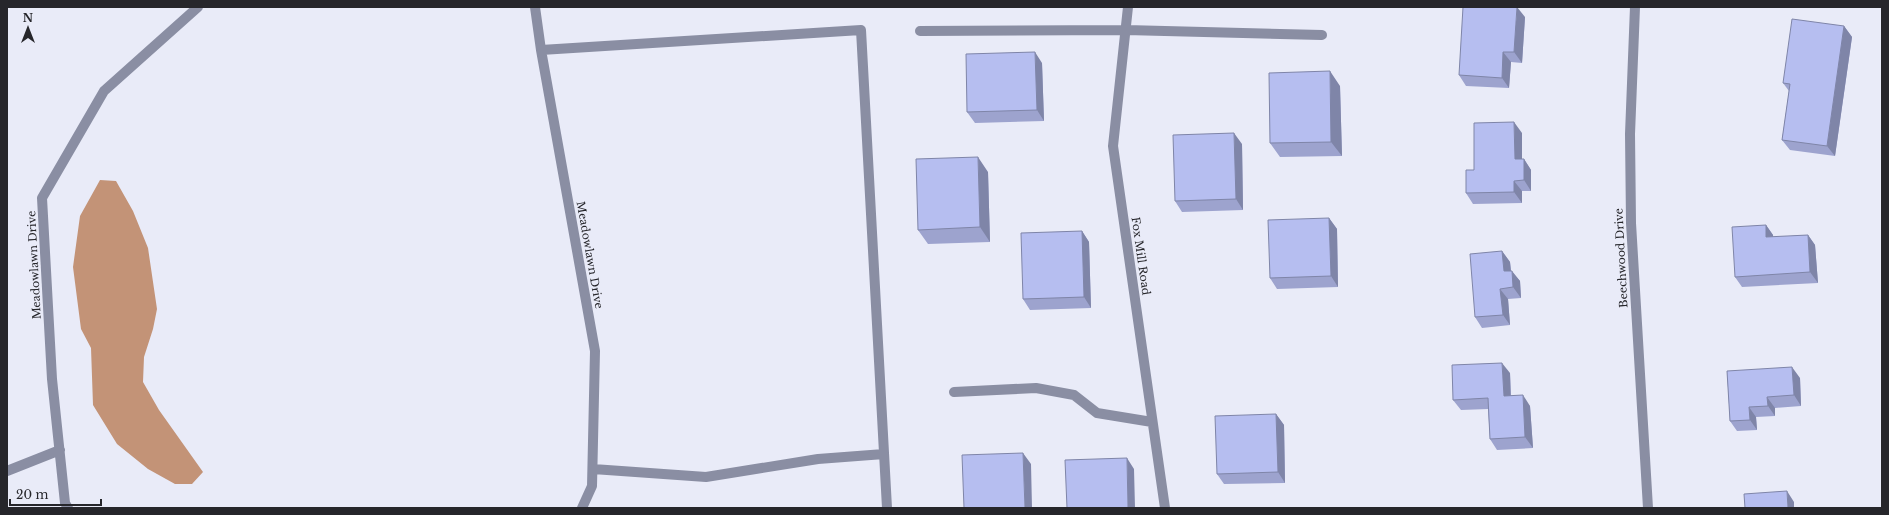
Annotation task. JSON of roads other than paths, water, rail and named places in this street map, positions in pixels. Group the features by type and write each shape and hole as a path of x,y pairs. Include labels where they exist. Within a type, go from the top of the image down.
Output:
{"street":[{"name":"Meadowlawn Drive","path":"68,508 65,503 52,379 42,198 104,91 198,7"},
{"name":"Meadowlawn Drive","path":"535,7 541,50 595,350 592,486 582,508"},
{"name":"Fox Mill Road","path":"1128,7 1113,146 1165,508"},
{"name":"Beechwood Drive","path":"1635,7 1630,134 1631,223 1648,508"},
{"path":"541,50 861,30 887,508"},
{"path":"920,31 1126,30 1322,35"},
{"path":"954,392 1036,388 1074,396 1098,413 1152,422"},
{"path":"7,471 60,450"},
{"path":"593,469 706,477 818,459 884,454"}]}
